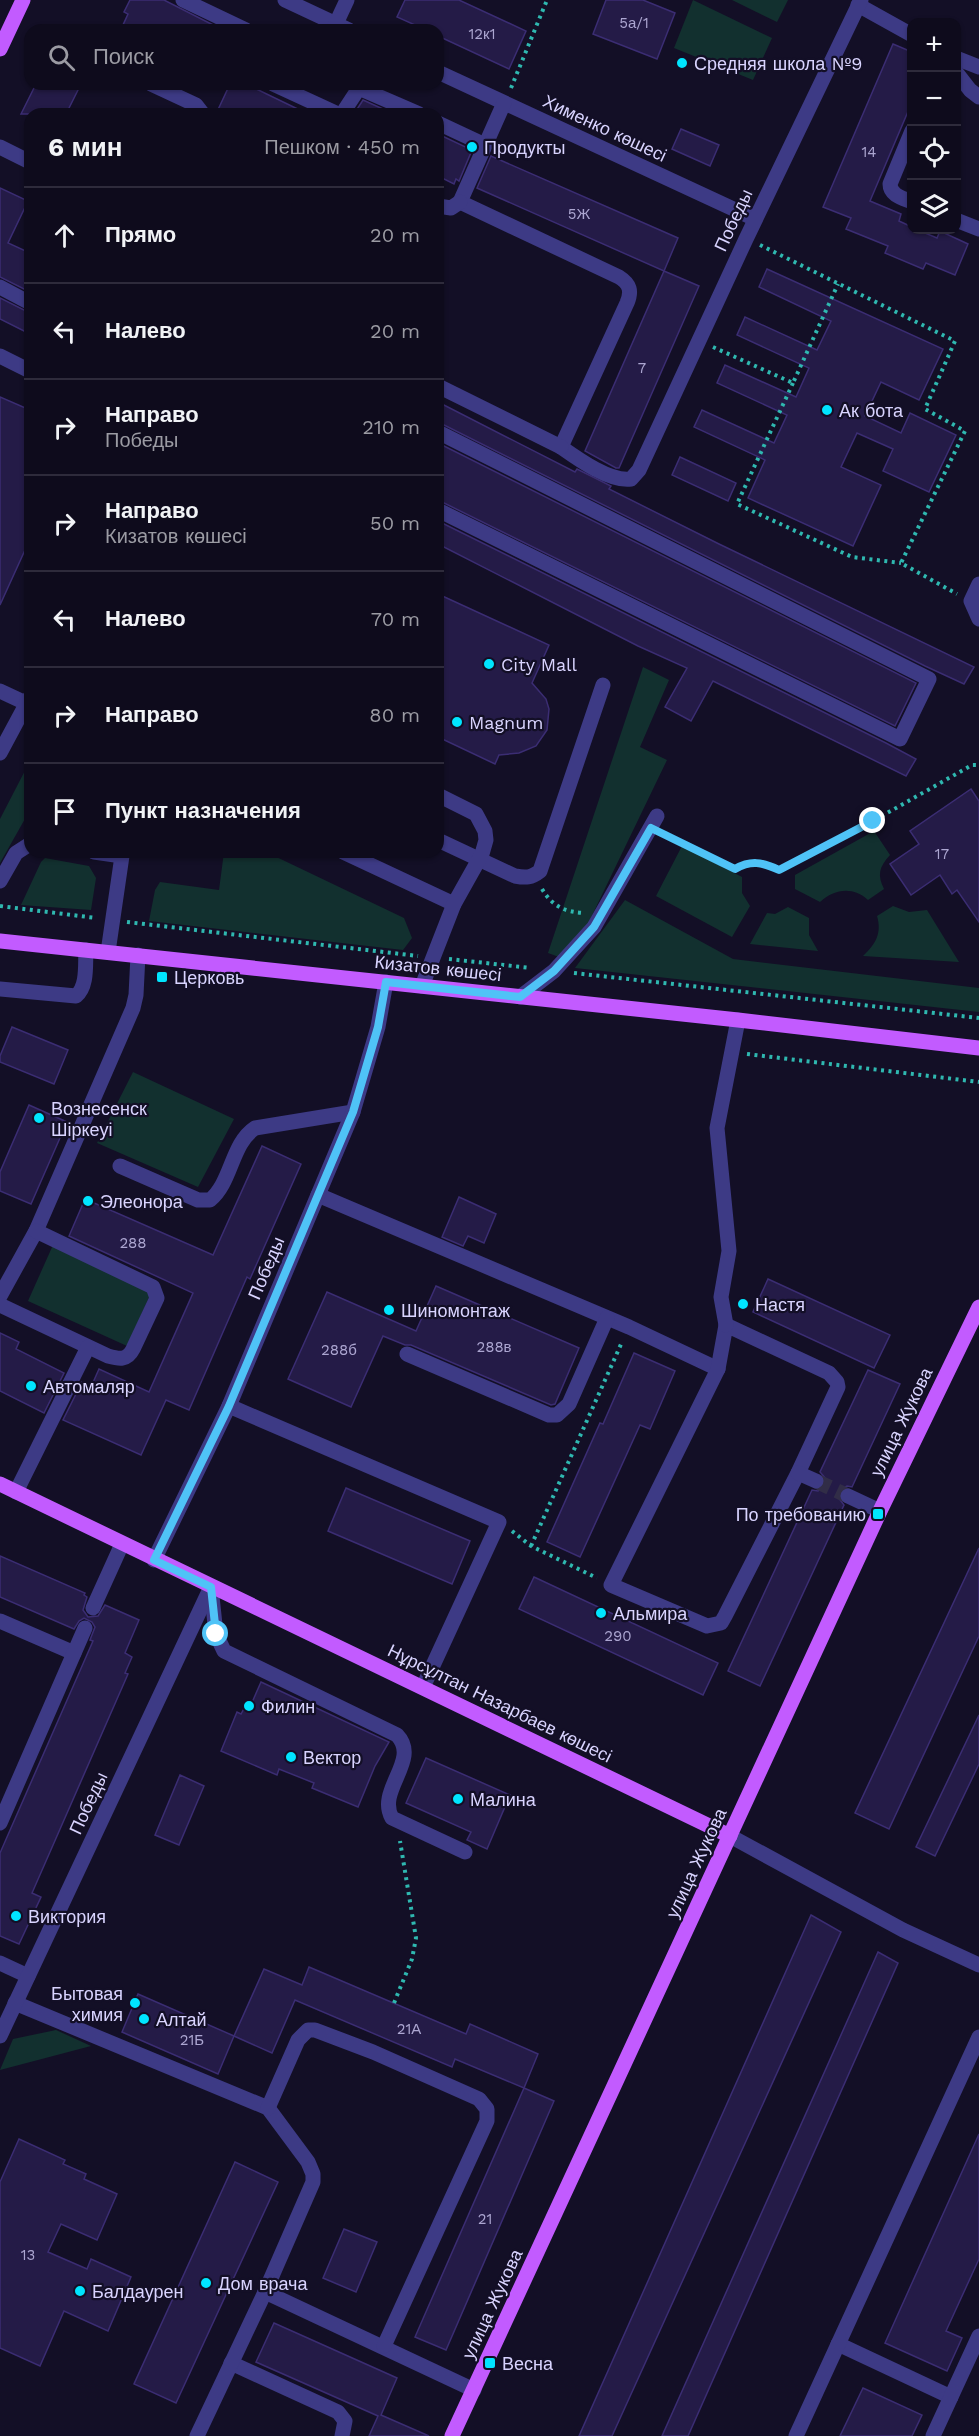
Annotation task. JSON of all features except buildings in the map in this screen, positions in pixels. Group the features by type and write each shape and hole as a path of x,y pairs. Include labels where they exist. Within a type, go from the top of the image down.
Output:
{"main road":[{"path":"0,50 23,0"},
{"name":"Кизатов көшесі","path":"0,941 979,1048"},
{"name":"улица Жукова","path":"452,2436 880,1511 979,1307"},
{"name":"Нұрсұлтан Назарбаев көшесі","path":"0,1484 730,1836"}],"street":[{"path":"183,0 233,24"},
{"path":"285,0 331,24"},
{"path":"340,24 347,0"},
{"path":"860,3 907,32"},
{"name":"Победы","path":"444,389 561,447 583,463 625,480 636,476 755,219 860,3"},
{"path":"961,60 979,67"},
{"name":"Хименко көшесі","path":"444,75 755,219"},
{"path":"961,78 970,90 979,97"},
{"path":"164,90 198,108"},
{"path":"345,108 358,90"},
{"path":"365,90 405,108"},
{"path":"303,91 330,108"},
{"path":"444,207 451,208 460,202 504,103"},
{"path":"444,126 485,145"},
{"path":"907,143 890,184 890,189 894,194 907,200"},
{"path":"0,147 24,159"},
{"path":"460,202 619,277 629,287 627,303 561,447"},
{"path":"961,222 979,229"},
{"path":"0,287 24,300"},
{"path":"0,356 24,368"},
{"path":"444,435 929,679 900,739 444,513"},
{"path":"979,584 971,601 979,619"},
{"path":"444,843 515,876 525,878 540,871 603,685"},
{"path":"0,691 24,700"},
{"path":"0,753 24,709"},
{"path":"422,986 454,904 482,854 486,840 481,822 470,810 444,798"},
{"path":"520,997 554,971 594,927 654,822"},
{"path":"0,881 16,853 24,848"},
{"path":"108,952 122,858"},
{"path":"356,858 454,904"},
{"path":"0,989 76,996 80,993 84,983 86,950"},
{"path":"0,1296 36,1231 133,1008 138,956"},
{"name":"Победы","path":"154,1560 229,1406 353,1112 378,1027 386,982"},
{"path":"726,1325 829,1373 837,1382 837,1393 721,1623 713,1626 701,1624 611,1585 718,1369 726,1325 722,1297 729,1251 717,1128 738,1020"},
{"path":"120,1166 198,1200 210,1200 219,1191 244,1137 255,1128 353,1112"},
{"path":"318,1195 607,1318 718,1369"},
{"path":"0,1305 88,1347 117,1358 123,1359 130,1356 155,1304 157,1292 149,1284 36,1231"},
{"path":"407,1354 549,1415 557,1415 569,1404 607,1318"},
{"path":"16,1492 88,1347"},
{"path":"229,1406 499,1522 423,1687"},
{"path":"798,1473 816,1481"},
{"path":"848,1496 880,1511"},
{"path":"93,1608 122,1544"},
{"path":"211,1587 216,1634 224,1651 392,1730 403,1741 405,1755 387,1810 397,1822 465,1852"},
{"name":"Победы","path":"0,2036 211,1587"},
{"path":"0,1620 74,1653"},
{"path":"0,1823 85,1628"},
{"name":"Нұрсұлтан Назарбаев көшесі","path":"730,1836 903,1930 979,1965"},
{"path":"0,1963 28,1976"},
{"path":"15,2003 268,2109 308,2162 313,2174 313,2182 265,2292 197,2436"},
{"path":"268,2109 298,2040 308,2030 315,2030 373,2052 479,2099 487,2109 487,2121 384,2346"},
{"path":"796,2436 979,2037"},
{"path":"265,2292 474,2390"},
{"path":"933,2436 979,2336"},
{"path":"838,2344 951,2397"},
{"path":"231,2363 338,2412 345,2421 342,2436"}],"path":[{"path":"504,103 547,0"},
{"path":"746,239 956,341 926,409 965,431 901,563"},
{"path":"838,284 737,504 852,557 901,563 971,601"},
{"path":"698,340 793,383"},
{"path":"654,822 735,869 747,862 764,863 779,870 873,821 972,765 979,765"},
{"path":"533,876 548,900 565,911 585,913 609,902"},
{"path":"0,906 114,921 979,1018"},
{"path":"732,1052 979,1082"},
{"path":"531,1546 629,1328"},
{"path":"499,1522 531,1546 611,1585"},
{"path":"394,2003 412,1959 416,1938 397,1822"}],"green space":[{"path":"693,0 772,38 753,80 674,48"},
{"path":"732,0 788,0 777,22"},
{"path":"643,667 669,680 640,747 667,760 585,930 559,957 548,953"},
{"path":"24,773 24,821 0,863 0,819"},
{"path":"874,831 890,855 880,871 884,889 868,900 856,893 844,891 831,894 820,902 795,889 795,875"},
{"path":"682,846 742,877 742,893 750,906 732,937 656,896"},
{"path":"45,858 89,866 96,878 91,910 21,905"},
{"path":"223,858 279,858 404,918 412,938 403,950 149,921 155,890 160,882 219,890"},
{"path":"625,900 733,959 979,988 979,1012 575,968"},
{"path":"893,906 909,912 927,910 959,962 863,956 877,938 879,928 877,916"},
{"path":"788,907 809,918 809,935 818,951 750,944 767,913 775,914"},
{"path":"133,1072 234,1119 198,1187 97,1143"},
{"path":"53,1245 151,1293 127,1346 28,1301"},
{"path":"56,2030 91,2046 0,2070 13,2039"}],"tunnel":[{"path":"816,1481 848,1496"}],"place":[{"name":"Средняя школа №9","path":"682,63"},
{"name":"Продукты","path":"472,147"},
{"name":"Ак бота","path":"827,410"},
{"name":"City Mall","path":"489,664"},
{"name":"Magnum","path":"457,722"},
{"name":"Церковь","path":"162,977"},
{"name":"Вознесенск Шіркеуі","path":"39,1118"},
{"name":"Элеонора","path":"88,1201"},
{"name":"Настя","path":"743,1304"},
{"name":"Шиномонтаж","path":"389,1310"},
{"name":"Автомаляр","path":"31,1386"},
{"name":"По требованию","path":"878,1514"},
{"name":"Альмира","path":"601,1613"},
{"name":"Филин","path":"249,1706"},
{"name":"Вектор","path":"291,1757"},
{"name":"Малина","path":"458,1799"},
{"name":"Виктория","path":"16,1916"},
{"name":"Бытовая химия","path":"135,2003"},
{"name":"Алтай","path":"144,2019"},
{"name":"Дом врача","path":"206,2283"},
{"name":"Балдаурен","path":"80,2291"},
{"name":"Весна","path":"490,2363"}],"route":[{"path":"216,1634 211,1587 154,1560 229,1406 353,1112 378,1027 386,982 520,997 554,971 594,927 651,828 735,869 747,862 764,863 779,870 873,821"}]}
